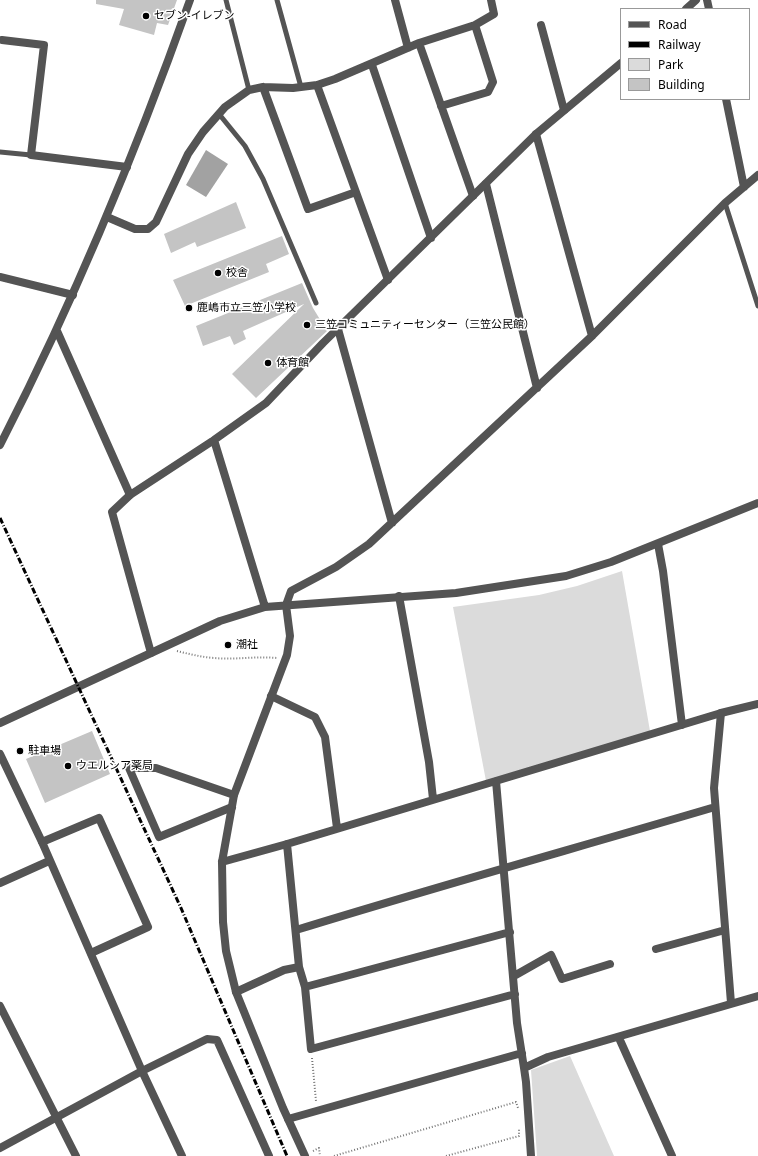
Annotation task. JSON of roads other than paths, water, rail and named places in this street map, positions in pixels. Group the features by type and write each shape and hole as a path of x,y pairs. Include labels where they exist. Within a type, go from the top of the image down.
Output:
{"street":[{"path":"0,445 57,331 107,217 190,0"},
{"path":"395,0 408,48"},
{"path":"107,217 136,229 148,229 156,222 188,154 203,132 225,107 249,90 263,87 301,87 317,85 372,65 419,43 475,25 494,14 491,0"},
{"path":"687,8 696,0"},
{"path":"441,106 488,92 494,82 475,25"},
{"path":"540,25 564,110"},
{"path":"2,40 44,45 31,155 127,167"},
{"path":"419,43 473,196"},
{"path":"372,65 431,238"},
{"path":"150,653 112,512 130,495 214,440 266,403 338,329 536,134 620,65"},
{"path":"317,85 388,280"},
{"path":"263,87 308,210 356,192"},
{"path":"726,100 744,187"},
{"path":"536,134 592,336"},
{"path":"305,1155 288,1119 236,992 226,951 223,922 222,862 234,795 286,658 290,636 286,605 291,591 356,555 392,523 592,336 725,203 758,175"},
{"path":"486,184 537,388"},
{"path":"0,277 72,294"},
{"path":"338,329 392,523"},
{"path":"57,331 130,495"},
{"path":"214,440 266,607"},
{"path":"0,723 220,621 266,607 456,593 566,576 611,562 758,503"},
{"path":"658,544 664,571 682,725"},
{"path":"399,596 429,762 433,799"},
{"path":"271,696 315,717 325,737 337,828"},
{"path":"222,862 287,844 721,713 758,704"},
{"path":"721,713 714,788 731,1003"},
{"path":"0,754 42,842 142,1071 182,1156"},
{"path":"232,807 159,837 129,768 156,768 234,795"},
{"path":"496,781 514,976 526,1082 531,1156"},
{"path":"296,930 387,902 715,807"},
{"path":"42,842 99,818 148,927 91,953"},
{"path":"287,844 299,967 305,987 311,1049 516,994"},
{"path":"0,883 49,861"},
{"path":"656,949 725,930"},
{"path":"305,987 510,932"},
{"path":"514,976 551,955 562,979 610,964"},
{"path":"236,992 284,970 299,967"},
{"path":"524,1068 548,1057 619,1038 758,996"},
{"path":"0,1006 76,1156"},
{"path":"619,1038 672,1156"},
{"path":"0,1148 142,1071 207,1039 217,1040 269,1156"},
{"path":"288,1119 522,1053"}],"lane":[{"path":"226,0 249,90"},
{"path":"277,0 301,87"},
{"path":"219,114 245,146 263,179 316,303"},
{"path":"0,152 31,155"},
{"path":"725,203 758,306"}],"railway":[{"path":"0,518 181,908 287,1156"}],"place":[{"name":"セブン-イレブン","path":"146,16"},
{"name":"校舎","path":"218,273"},
{"name":"鹿嶋市立三笠小学校","path":"189,308"},
{"name":"三笠コミュニティーセンター（三笠公民館）","path":"307,325"},
{"name":"体育館","path":"268,363"},
{"name":"潮社","path":"228,645"},
{"name":"駐車場","path":"20,751"},
{"name":"ウエルシア薬局","path":"68,766"}]}
